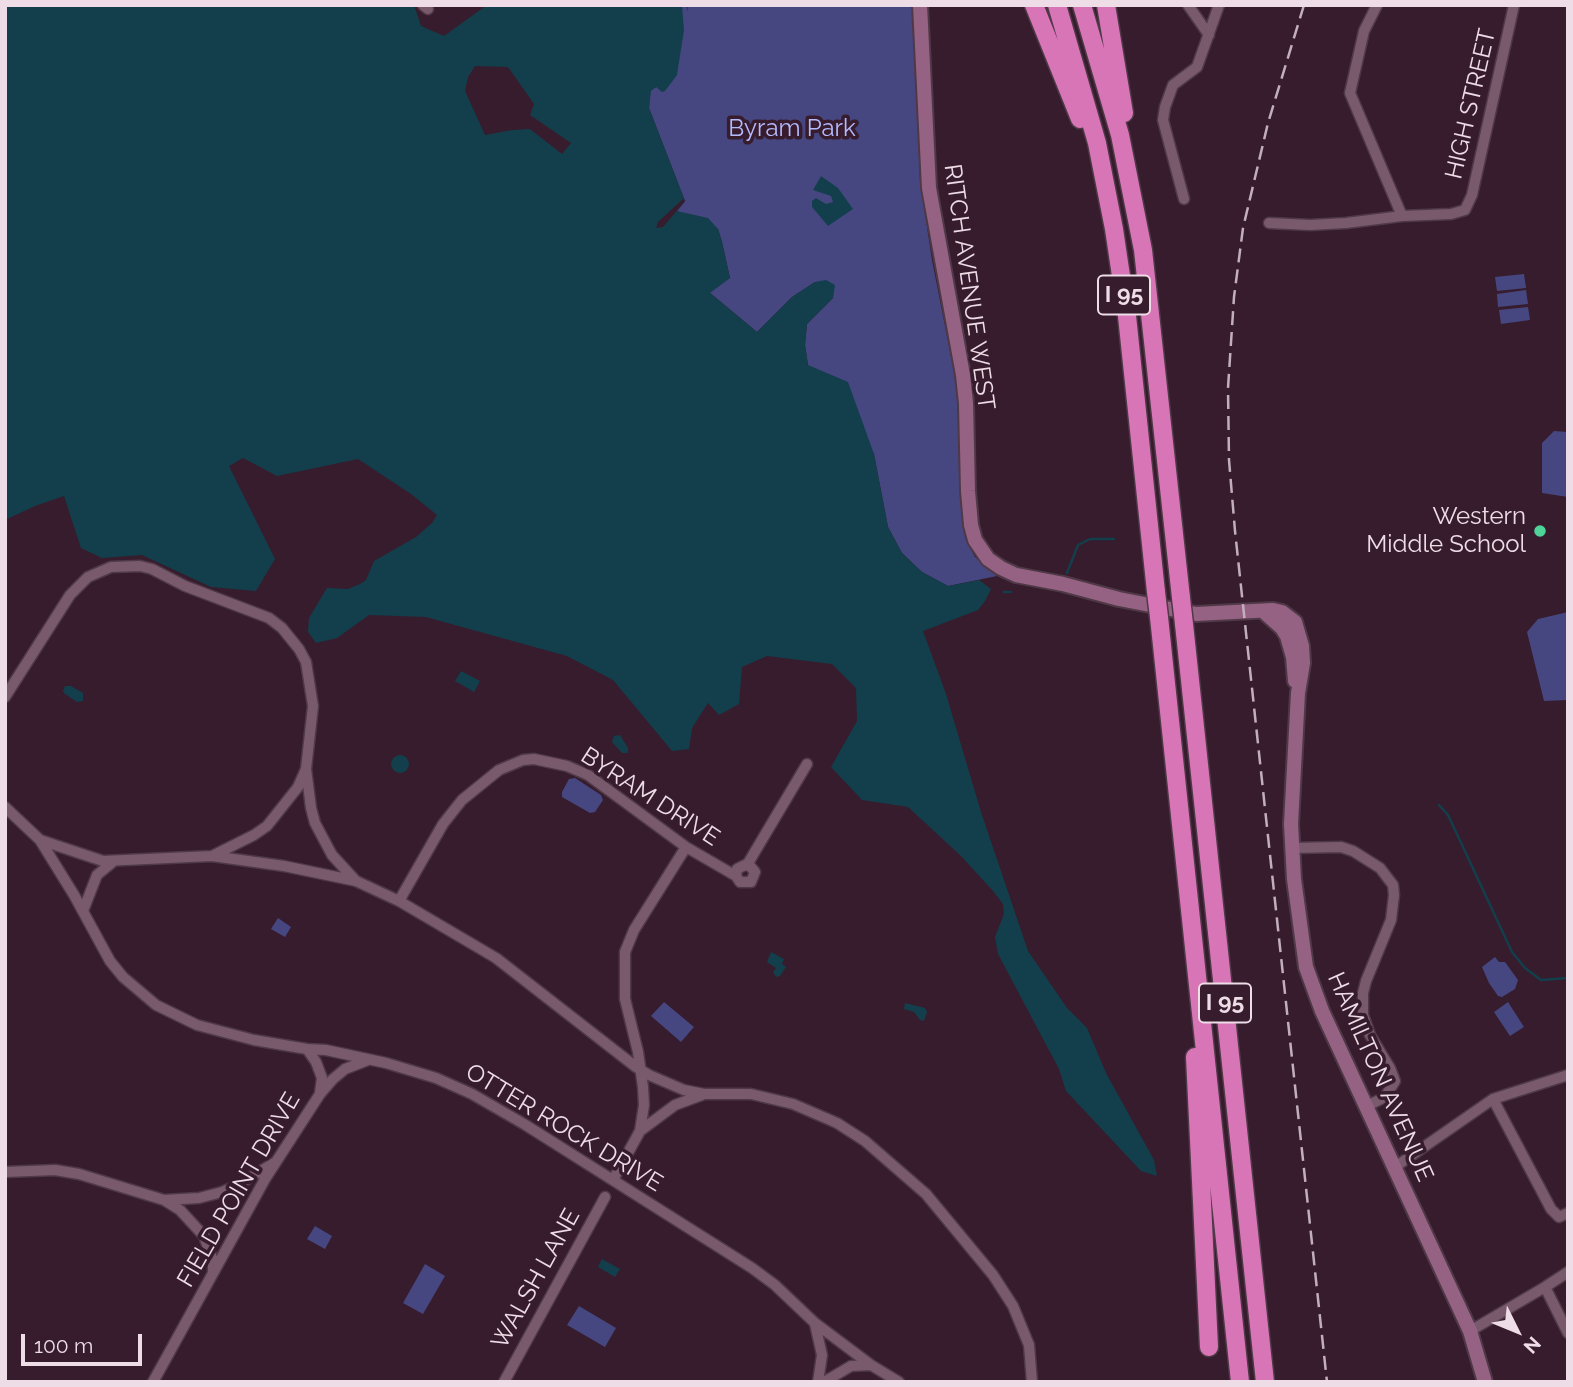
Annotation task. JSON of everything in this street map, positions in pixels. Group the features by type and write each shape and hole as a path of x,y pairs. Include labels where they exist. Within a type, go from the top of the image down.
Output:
{"highway":[{"path":"1034,5 1077,111 1114,229"},
{"name":"I 95","path":"1057,5 1092,124 1114,229 1128,326 1240,1382"},
{"name":"I 95","path":"1082,5 1115,116 1138,221 1149,298 1265,1382"},
{"path":"1106,5 1125,117 1138,221"},
{"path":"1192,927 1193,1026 1209,1347"}],"main road":[{"name":"RITCH AVENUE WEST","path":"920,5 929,188 963,375 968,491 975,540 988,559 1006,570 1119,599"},
{"name":"HAMILTON AVENUE","path":"1119,599 1196,614 1282,612 1298,627 1303,663 1298,693 1291,824 1301,938 1311,985 1469,1331 1485,1382"}],"street":[{"path":"1188,5 1209,35"},
{"path":"1184,199 1163,120 1165,107 1173,85 1197,67 1219,5"},
{"path":"1269,223 1334,224 1402,216 1350,93 1364,31 1377,5"},
{"name":"HIGH STREET","path":"1402,216 1465,211 1472,195 1514,5"},
{"path":"5,697 78,585 88,577 111,568 140,566 152,569 185,586 269,618 282,628 306,662 313,706 306,769 315,823 332,855 356,881"},
{"name":"BYRAM DRIVE","path":"399,901 433,839 462,800 499,770 523,760 548,760 588,775 686,847 736,876 742,883 751,882 755,872 747,865 738,867 736,876"},
{"path":"747,865 807,764"},
{"path":"212,856 267,826 298,787 306,769"},
{"path":"5,807 40,840 103,861 212,856 284,866 356,881 399,901 496,958 641,1070 684,1090 704,1094 751,1094 793,1104 855,1133 926,1194 1003,1288 1029,1345 1032,1382"},
{"name":"OTTER ROCK DRIVE","path":"40,840 110,961 123,976 166,1010 197,1025 369,1060 409,1070 465,1091 524,1124 752,1268 775,1285 815,1323 900,1382"},
{"path":"613,1180 640,1131 644,1105 641,1070 625,999 625,952 634,930 686,847"},
{"path":"1292,848 1341,847 1382,870 1393,885 1391,920 1366,982 1363,1015 1370,1035 1395,1081 1394,1087 1385,1097 1367,1106"},
{"path":"83,911 97,875 114,861"},
{"name":"FIELD POINT DRIVE","path":"307,1049 322,1077 320,1094"},
{"name":"FIELD POINT DRIVE","path":"153,1382 276,1161 320,1094 345,1069 369,1060"},
{"path":"1395,1167 1493,1099 1568,1074"},
{"path":"640,1131 675,1105 704,1094"},
{"path":"1493,1099 1555,1214 1559,1217 1568,1213"},
{"path":"164,1200 199,1198 222,1192 276,1161"},
{"path":"5,1172 55,1170 79,1174 164,1200 180,1210 204,1236 213,1261 213,1274"},
{"name":"WALSH LANE","path":"505,1382 605,1197"},
{"path":"1469,1331 1568,1272"},
{"path":"1545,1287 1568,1333"},
{"path":"815,1323 822,1355 818,1382"},
{"path":"824,1382 851,1366 871,1364"}],"green space":[{"name":"Byram Park","path":"669,5 687,5 688,12 688,5 913,5 920,181 932,260 956,382 965,538 975,557 997,576 948,586 922,572 902,553 888,527 874,454 808,365 805,345 807,324 833,298 815,282 792,297 757,332 709,292 730,278 718,229 677,211 685,201 649,108 650,91 656,87 669,86"},
{"path":"1524,274 1526,288 1497,291 1495,277"},
{"path":"1526,290 1528,304 1498,307 1497,294"},
{"path":"1528,307 1530,320 1501,324 1499,310"},
{"path":"1554,431 1568,432 1568,497 1542,493 1542,443"},
{"path":"1568,612 1568,700 1544,701 1527,632 1538,619"},
{"path":"575,778 601,795 603,800 595,812 590,813 562,797 569,779"},
{"path":"278,918 291,927 285,937 271,929"},
{"path":"1495,957 1499,962 1505,962 1518,980 1515,989 1502,997 1498,996 1489,983 1482,967"},
{"path":"664,1002 694,1027 681,1042 651,1016"},
{"path":"1508,1002 1524,1027 1510,1036 1494,1012"},
{"path":"315,1226 332,1236 325,1249 307,1239"},
{"path":"425,1264 445,1276 423,1314 403,1303"},
{"path":"579,1306 616,1328 605,1347 567,1325"}],"water":[{"path":"5,5 414,5 421,26 444,36 487,5 682,5 684,30 677,75 665,91 662,92 656,87 651,91 649,108 685,201 677,211 708,218 718,229 730,278 710,293 757,332 792,297 815,282 826,280 835,285 833,298 807,324 805,345 808,365 848,382 874,454 888,527 902,553 922,572 948,586 979,580 991,589 978,610 923,631 946,694 981,812 1028,951 1067,1008 1087,1028 1106,1073 1154,1160 1157,1176 1141,1171 1066,1091 1059,1069 998,954 995,937 1004,914 1003,904 993,891 961,856 908,807 862,800 831,767 857,721 856,688 832,664 767,656 742,667 739,704 719,715 708,703 692,728 689,749 672,751 613,680 567,656 426,617 369,615 337,638 316,643 308,632 309,618 327,588 348,589 360,584 366,580 374,561 416,537 437,515 358,459 277,476 243,458 229,466 275,559 256,591 211,587 142,555 102,558 81,548 64,496 5,520","holes":["475,66 508,67 534,104 530,115 571,143 562,154 530,129 485,135 465,91 468,77"]},
{"path":"821,176 838,188 853,209 828,226 812,207 812,201 816,198 826,204 833,202 831,196 813,190"},
{"path":"461,671 480,681 474,692 455,681"},
{"path":"65,686 71,686 83,693 83,701 77,702 65,694"},
{"path":"620,735 628,753 622,753 612,742 614,736"},
{"path":"400,755 406,758 409,764 406,770 400,773 394,770 391,764 394,758"},
{"path":"771,952 784,959 782,964 786,967 780,976 776,977 773,972 776,968 767,962"},
{"path":"905,1003 925,1008 927,1012 924,1021 914,1012 904,1009"},
{"path":"602,1259 620,1269 615,1277 598,1267"}],"pier":[{"path":"683,199 685,201 663,227 656,228 658,222"}],"waterway":[{"path":"1067,573 1078,545 1090,539 1114,539"},
{"path":"1004,592 1011,592"},
{"path":"1439,805 1448,815 1512,952 1525,968 1541,980 1568,978"}],"railway":[{"path":"1304,5 1268,123 1243,228 1234,297 1228,388 1229,460 1327,1382"}],"place":[{"name":"Western Middle School","path":"1540,531"}]}
